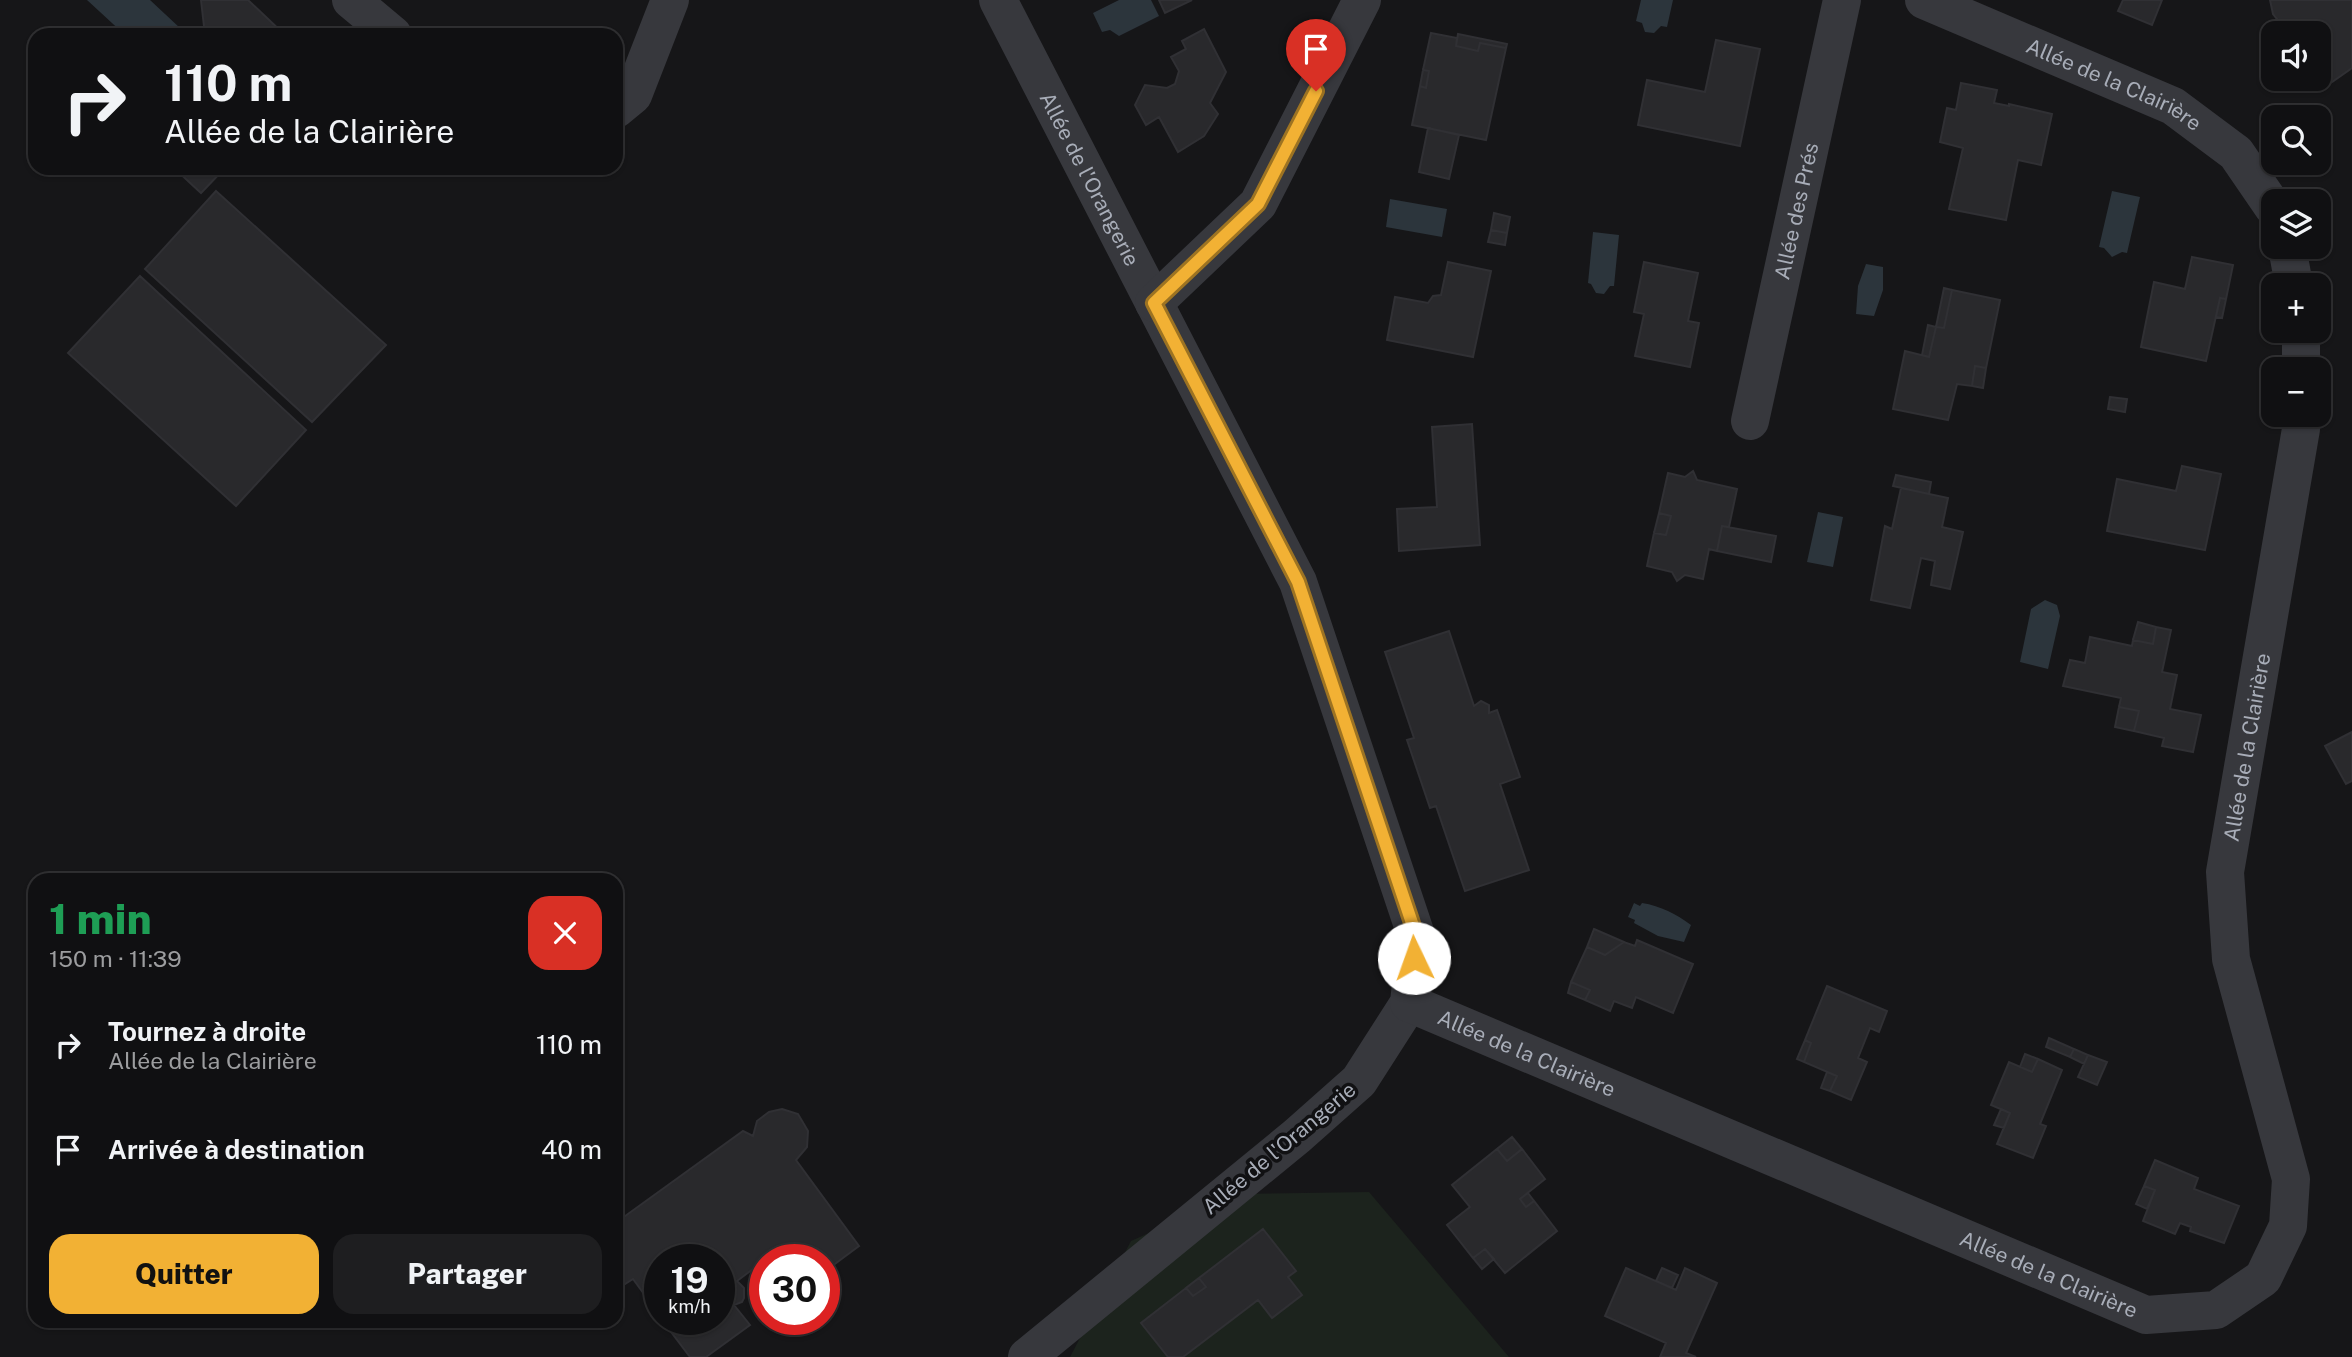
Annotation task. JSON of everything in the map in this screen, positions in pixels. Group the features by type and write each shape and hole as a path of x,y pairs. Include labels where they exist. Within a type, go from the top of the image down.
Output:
{"street":[{"path":"351,0 385,28"},
{"path":"623,103 633,94 670,0"},
{"name":"Allée de l'Orangerie","path":"998,0 1298,582 1416,935 1409,1003 1359,1082 1027,1357"},
{"path":"1154,303 1258,204 1362,0"},
{"name":"Allée des Prés","path":"1750,421 1842,0"},
{"name":"Allée de la Clairière","path":"1924,0 2173,106 2236,153 2261,190"},
{"name":"Allée de la Clairière","path":"1409,1003 2146,1314 2216,1310 2263,1278 2288,1226 2291,1179 2231,959 2225,872 2300,427"}],"shaded area":[{"path":"87,0 150,0 180,28 117,28"},
{"path":"1119,0 1151,0 1159,16 1119,36 1110,30 1102,32 1093,13"},
{"path":"1641,0 1673,0 1667,27 1661,26 1654,33 1645,32 1642,23 1636,21"},
{"path":"2112,191 2140,197 2127,253 2122,252 2112,257 2104,248 2099,247"},
{"path":"1390,199 1447,209 1442,237 1386,227"},
{"path":"1593,232 1619,235 1614,286 1610,286 1604,294 1596,293 1588,283"},
{"path":"1866,264 1883,267 1883,290 1874,316 1856,314 1858,286"},
{"path":"1818,512 1843,517 1833,567 1807,562"},
{"path":"2045,600 2057,605 2060,616 2048,669 2020,662 2031,609"},
{"path":"1634,903 1662,908 1691,925 1684,942 1658,936 1634,923 1635,920 1628,917"},
{"path":"1369,1192 1509,1357 1070,1357 1131,1241 1236,1194"}],"building":[{"path":"201,0 248,0 278,28 204,28"},
{"path":"1159,0 1192,0 1165,13"},
{"path":"2123,0 2162,0 2152,25 2118,11"},
{"path":"2270,0 2352,0 2352,68 2332,82 2331,21 2278,21 2273,14"},
{"path":"1204,29 1226,72 1210,103 1218,114 1204,136 1178,152 1159,117 1146,125 1135,105 1145,85 1167,88 1175,84 1179,71 1171,57 1186,49 1182,41"},
{"path":"1431,33 1457,38 1456,46 1478,51 1480,43 1506,48 1486,140 1412,125 1420,86 1426,88 1429,71 1423,70"},
{"path":"1458,34 1507,44 1506,48 1480,43 1478,51 1456,46"},
{"path":"1716,40 1760,49 1740,146 1638,125 1647,80 1705,92"},
{"path":"1423,70 1429,71 1426,88 1420,86"},
{"path":"1961,83 1997,90 1994,103 2052,114 2041,165 2018,160 2006,220 1949,209 1963,148 1940,142 1947,108 1956,110"},
{"path":"1428,128 1459,135 1449,179 1419,172"},
{"path":"182,175 218,175 201,193"},
{"path":"216,191 386,345 312,422 145,269"},
{"path":"1494,213 1510,217 1507,233 1491,230"},
{"path":"1491,230 1507,233 1505,245 1488,242"},
{"path":"2192,257 2233,265 2226,299 2220,298 2206,361 2141,347 2154,282 2185,289"},
{"path":"1448,262 1491,271 1473,357 1387,340 1395,297 1428,303 1433,296 1441,295"},
{"path":"1644,262 1698,273 1688,321 1699,323 1690,367 1635,356 1644,314 1634,312"},
{"path":"140,276 306,430 236,506 68,353"},
{"path":"1944,288 1952,290 1944,328 1936,327"},
{"path":"1952,290 2000,300 1986,368 1975,366 1972,386 1957,384 1948,420 1893,409 1905,351 1929,357 1936,327 1944,328"},
{"path":"2220,298 2226,299 2222,318 2216,317"},
{"path":"1928,325 1936,327 1929,357 1922,355"},
{"path":"1975,366 1986,368 1983,388 1972,386"},
{"path":"2110,397 2127,399 2125,412 2108,409"},
{"path":"1472,424 1480,545 1399,551 1397,509 1437,507 1432,427"},
{"path":"2182,466 2221,474 2205,550 2107,531 2117,479 2176,491"},
{"path":"1693,471 1697,480 1737,489 1729,527 1722,526 1717,551 1709,549 1703,579 1685,575 1677,581 1672,572 1647,566 1654,533 1666,535 1671,516 1659,513 1668,473 1685,477"},
{"path":"1896,475 1931,482 1929,494 1893,486"},
{"path":"1901,488 1948,498 1942,527 1963,532 1950,589 1931,585 1935,561 1921,558 1910,608 1871,600 1885,526 1892,529"},
{"path":"1659,513 1671,516 1666,535 1654,533"},
{"path":"1722,526 1776,536 1771,562 1717,551"},
{"path":"2138,622 2156,627 2153,644 2133,640"},
{"path":"2156,627 2171,630 2162,672 2177,675 2170,709 2201,715 2193,752 2162,746 2164,738 2134,731 2139,711 2119,707 2121,698 2063,686 2070,660 2085,663 2090,637 2132,646 2133,640 2153,644"},
{"path":"1449,631 1474,706 1481,701 1489,705 1489,713 1497,710 1520,777 1500,784 1529,870 1465,891 1436,806 1430,808 1407,740 1414,738 1385,652"},
{"path":"2119,707 2139,711 2134,731 2115,727"},
{"path":"2352,732 2352,781 2346,784 2325,746"},
{"path":"1594,929 1624,942 1605,955 1587,947"},
{"path":"1637,940 1693,964 1673,1013 1636,997 1632,1008 1614,1001 1610,1011 1585,1000 1590,990 1571,982 1587,947 1605,955 1624,942 1635,946"},
{"path":"1571,982 1590,990 1585,1000 1568,993"},
{"path":"1827,986 1887,1011 1879,1032 1870,1028 1858,1058 1867,1062 1851,1100 1830,1091 1837,1076 1804,1062 1811,1043 1805,1040"},
{"path":"2049,1038 2074,1049 2070,1057 2046,1047"},
{"path":"1805,1040 1811,1043 1804,1062 1797,1059"},
{"path":"2074,1049 2088,1055 2084,1064 2070,1057"},
{"path":"2025,1054 2038,1059 2032,1072 2020,1067"},
{"path":"2088,1055 2107,1062 2097,1085 2078,1077"},
{"path":"2038,1059 2062,1070 2040,1124 2046,1126 2033,1158 1997,1144 2010,1113 1991,1105 2009,1062 2032,1072"},
{"path":"1827,1072 1837,1076 1830,1091 1821,1088"},
{"path":"782,1109 798,1114 808,1131 807,1147 796,1160 859,1246 840,1260 840,1244 749,1244 749,1272 737,1281 744,1288 744,1298 735,1305 735,1244 644,1244 644,1294 633,1279 623,1284 623,1218 743,1131 753,1136 757,1121 769,1112"},
{"path":"2001,1109 2010,1113 2004,1128 1994,1125"},
{"path":"1512,1137 1522,1149 1507,1161 1497,1149"},
{"path":"1497,1149 1507,1161 1522,1149 1545,1179 1520,1199 1526,1207 1534,1201 1557,1231 1505,1273 1485,1249 1473,1258 1447,1225 1470,1207 1452,1185"},
{"path":"2155,1160 2198,1178 2194,1189 2239,1206 2224,1243 2190,1231 2191,1227 2180,1223 2175,1234 2143,1221 2155,1190 2144,1186"},
{"path":"2144,1186 2155,1190 2147,1209 2136,1204"},
{"path":"1528,1193 1534,1201 1526,1207 1520,1199"},
{"path":"1263,1229 1296,1271 1288,1277 1302,1295 1272,1318 1258,1300 1183,1357 1168,1357 1141,1323 1186,1288 1193,1296 1206,1287 1199,1278"},
{"path":"1485,1249 1494,1259 1482,1269 1473,1258"},
{"path":"1626,1268 1676,1290 1685,1268 1717,1283 1686,1353 1696,1357 1660,1357 1666,1343 1605,1316"},
{"path":"1662,1268 1678,1275 1672,1288 1656,1281"},
{"path":"1199,1278 1206,1287 1193,1296 1186,1288"},
{"path":"735,1306 749,1326 706,1357 690,1357 673,1335 735,1335"}],"route":[{"path":"1316,91 1258,204 1154,303 1298,582 1416,935 1414,958"}]}
